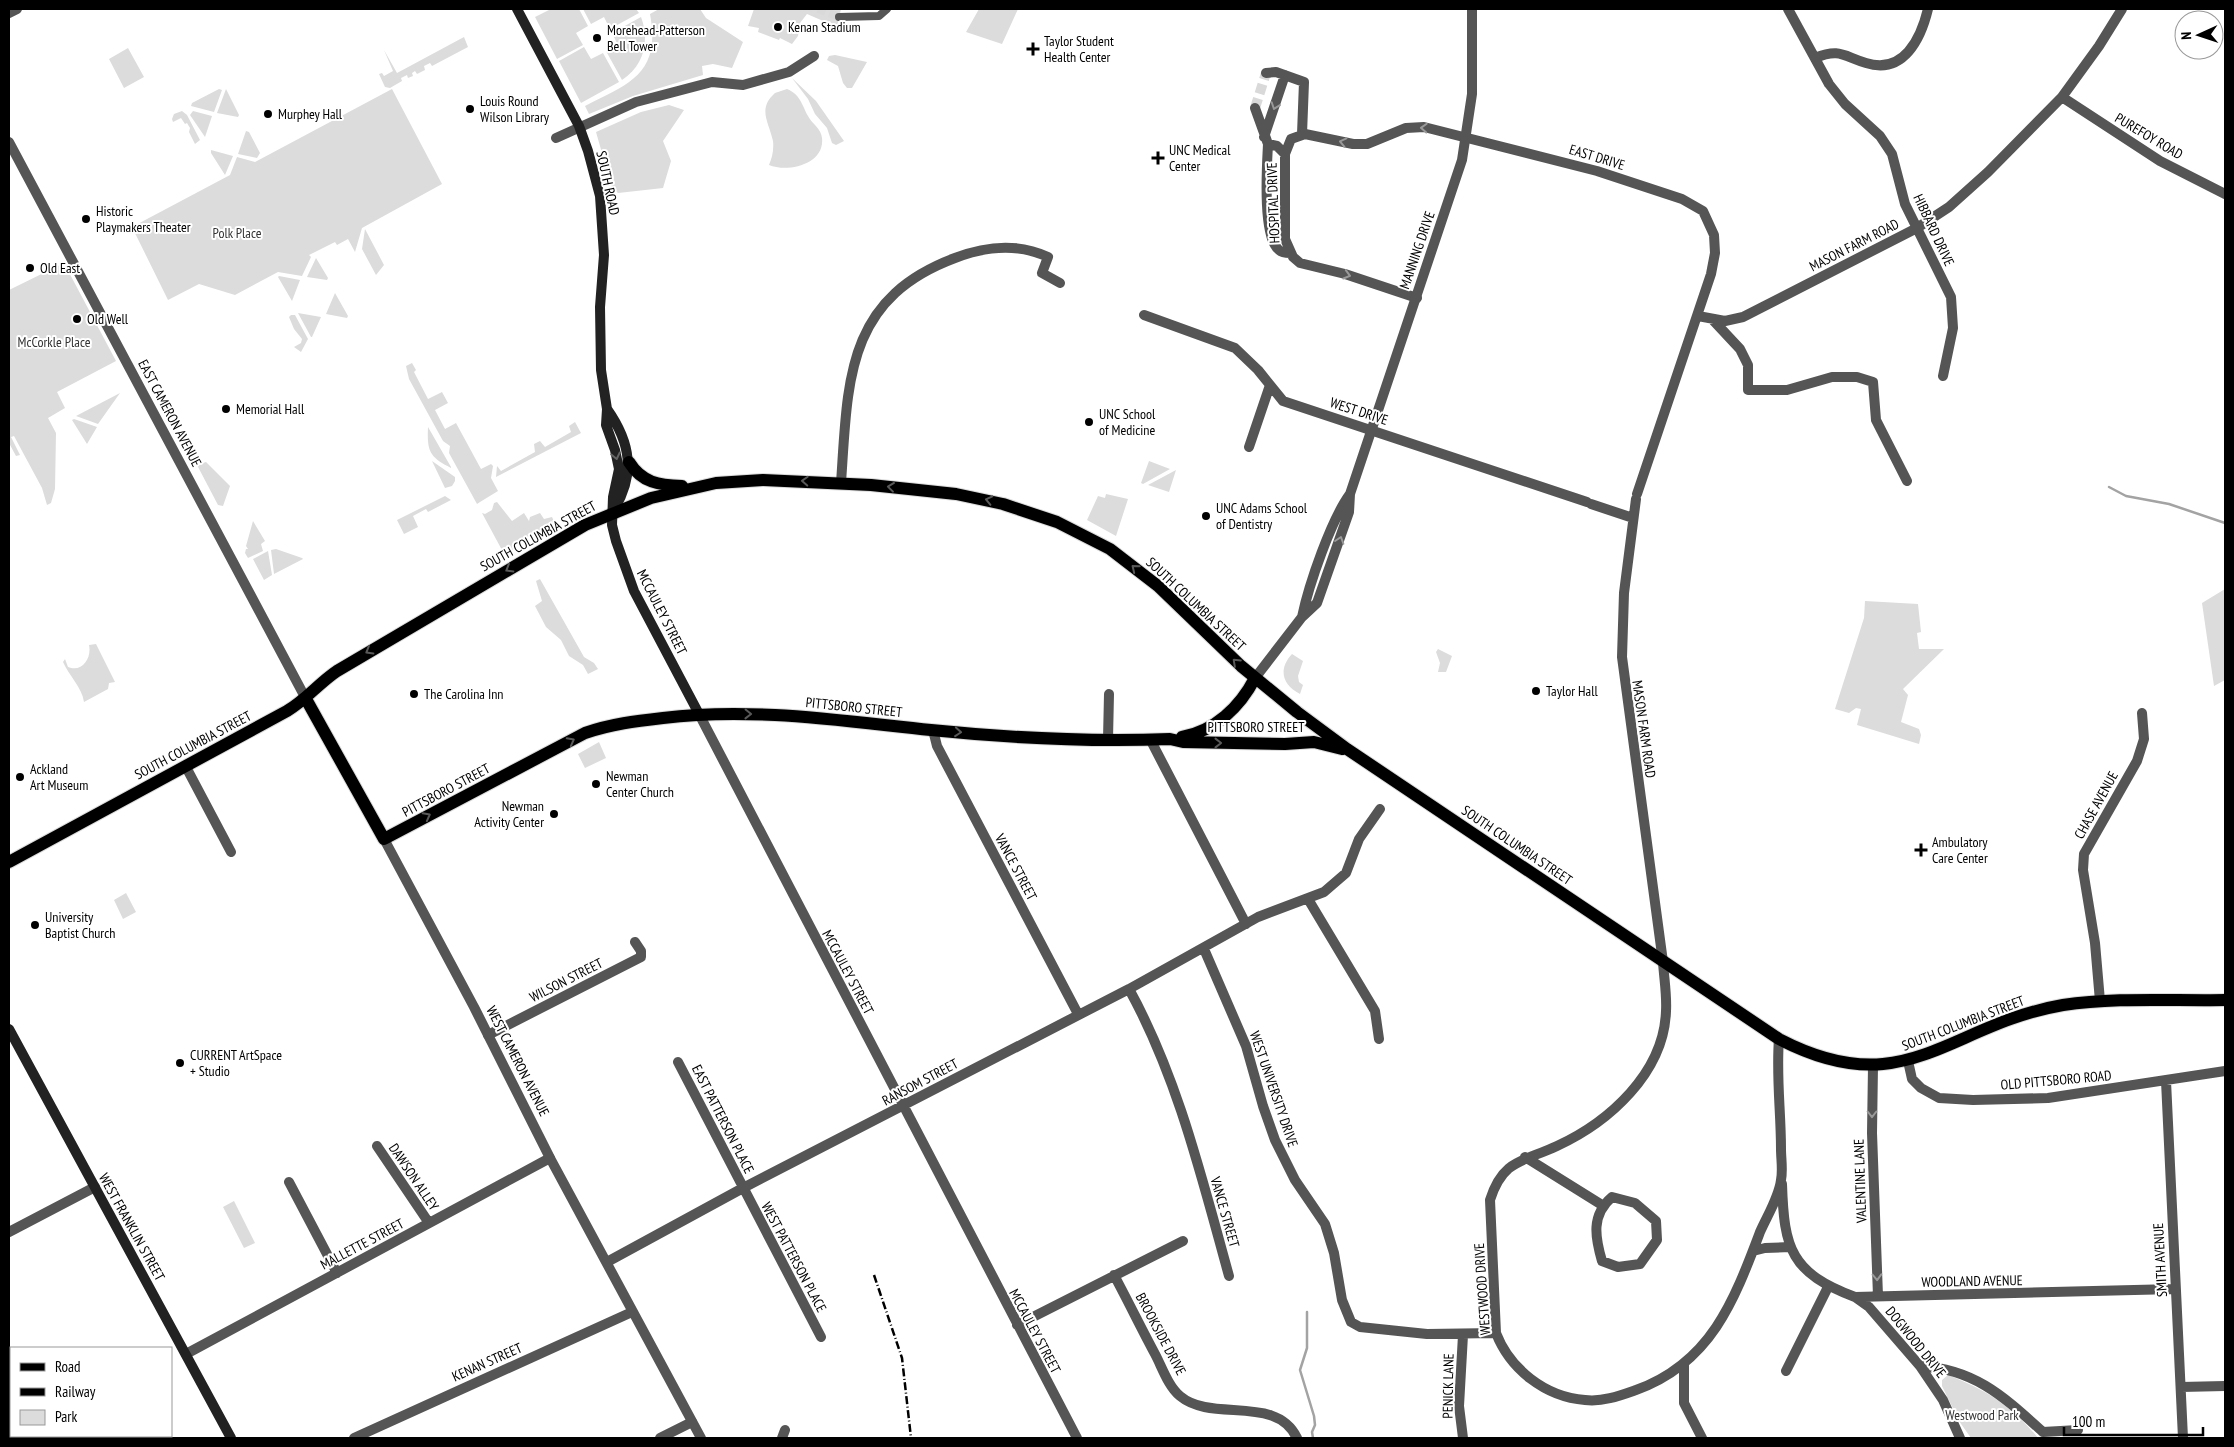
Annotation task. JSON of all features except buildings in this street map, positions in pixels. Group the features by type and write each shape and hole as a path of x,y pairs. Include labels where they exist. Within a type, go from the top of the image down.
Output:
{"main road":[{"name":"SOUTH ROAD","path":"517,9 579,126 596,178 602,219 604,255 600,349 602,388 607,409 606,425 615,450 619,469 613,497 613,512"},
{"name":"SOUTH ROAD","path":"607,409 616,422 629,462 625,490 613,512"},
{"path":"629,462 637,474 649,482 658,485 695,487"},
{"name":"SOUTH COLUMBIA STREET","path":"9,862 287,712 306,699 326,678 358,658 573,531 613,512 651,498 695,487 763,480 840,483 969,496 1024,510 1072,529 1110,549 1150,580 1254,678 1348,749 1779,1039 1816,1057 1850,1065 1873,1066 1908,1061 2029,1013 2063,1006 2100,1001 2225,1000"},
{"name":"MCCAULEY STREET","path":"613,512 613,531 626,572 699,714"},
{"name":"MANNING DRIVE","path":"1170,739 1194,735 1215,725 1248,691 1254,678"},
{"name":"WEST CAMERON AVENUE","path":"306,699 384,839"},
{"name":"PITTSBORO STREET","path":"384,839 585,733 618,723 699,714 749,714 826,718 1009,737 1108,740 1170,739 1183,742 1285,744 1314,742 1335,749 1348,749"},
{"name":"WEST FRANKLIN STREET","path":"9,1029 231,1438"}],"street":[{"path":"9,13 17,9"},
{"path":"839,17 879,16 887,9"},
{"name":"MANNING DRIVE","path":"1254,678 1302,617 1317,602 1325,584 1349,512 1350,494 1457,177 1466,138 1472,94 1472,9"},
{"name":"HIBBARD DRIVE","path":"1788,9 1815,58 1820,71 1844,104 1887,145 1896,164 1905,204 1947,286 1953,311 1953,328 1943,376"},
{"path":"1815,58 1836,52 1876,66 1891,63 1908,52 1920,38 1928,9"},
{"name":"MASON FARM ROAD","path":"1663,962 1622,657 1624,593 1636,496 1698,316 1729,321 1743,317 1916,228 1949,207 1968,191 2062,97 2099,46 2122,9"},
{"path":"556,138 579,126 636,102 712,82 743,85 784,74 814,56"},
{"path":"1266,73 1272,71 1304,82 1305,92 1301,118 1302,134 1353,144 1368,144 1399,131 1418,127 1446,131 1466,138"},
{"path":"1266,140 1286,75"},
{"name":"PUREFOY ROAD","path":"2062,97 2160,162 2225,194"},
{"path":"1255,108 1266,140 1269,229 1274,245 1279,251 1290,254"},
{"name":"HOSPITAL DRIVE","path":"1302,134 1291,139 1284,154 1285,239 1290,254 1300,263 1345,274 1416,298"},
{"name":"EAST DRIVE","path":"1466,138 1566,161 1694,204 1703,211 1710,222 1714,235 1715,253 1698,316"},
{"path":"1266,140 1277,146 1284,154"},
{"name":"EAST CAMERON AVENUE","path":"9,142 306,699"},
{"path":"840,483 846,404 854,364 865,334 894,292 913,277 941,263 962,255 1001,247 1020,248 1048,257 1042,273 1060,283"},
{"name":"WEST DRIVE","path":"1144,315 1235,348 1283,401 1633,518"},
{"path":"1712,319 1740,349 1748,365 1748,390 1787,390 1832,377 1858,377 1874,382 1876,420 1908,481"},
{"path":"1249,447 1270,385"},
{"path":"1108,740 1109,694"},
{"name":"CHASE AVENUE","path":"2100,1001 2093,926 2083,870 2084,854 2137,761 2144,739 2142,713"},
{"name":"MCCAULEY STREET","path":"699,714 1077,1438"},
{"name":"VANCE STREET","path":"933,730 937,746 1078,1014"},
{"path":"1150,739 1246,924"},
{"path":"186,766 231,852"},
{"name":"RANSOM STREET","path":"607,1262 743,1188 903,1107 1204,949 1246,924 1283,906 1308,899 1332,887 1346,873 1359,839 1380,809"},
{"name":"WEST CAMERON AVENUE","path":"384,839 488,1035 550,1158 701,1438"},
{"path":"1308,899 1375,1011 1379,1038"},
{"name":"WILSON STREET","path":"488,1035 641,957 641,951 634,942"},
{"name":"WEST UNIVERSITY DRIVE","path":"1204,949 1246,1046 1275,1140 1295,1180 1325,1224 1334,1253 1342,1300 1350,1322 1360,1327 1463,1334 1496,1333"},
{"name":"WESTWOOD DRIVE","path":"1663,962 1666,1012 1659,1047 1639,1082 1618,1106 1594,1125 1546,1152 1525,1157 1510,1165 1500,1176 1490,1200 1496,1333 1503,1349 1528,1377 1546,1388 1567,1397 1584,1400 1602,1400 1620,1396 1666,1376 1684,1365 1722,1319 1753,1251 1781,1180 1777,1064 1779,1039"},
{"name":"VANCE STREET","path":"1129,988 1146,1019 1172,1086 1229,1276"},
{"name":"OLD PITTSBORO ROAD","path":"1908,1061 1912,1079 1921,1088 1939,1098 1991,1100 2048,1098 2225,1071"},
{"name":"EAST PATTERSON PLACE","path":"678,1062 743,1188"},
{"name":"VALENTINE LANE","path":"1873,1066 1872,1133 1878,1296"},
{"name":"SMITH AVENUE","path":"2166,1081 2183,1438"},
{"name":"DAWSON ALLEY","path":"377,1146 429,1224"},
{"path":"1525,1157 1602,1206"},
{"name":"MALLETTE STREET","path":"186,1354 550,1158"},
{"name":"WOODLAND AVENUE","path":"1781,1180 1783,1219 1790,1247 1804,1268 1828,1287 1855,1297 2175,1289"},
{"path":"289,1182 337,1273"},
{"path":"9,1232 95,1187"},
{"name":"WEST PATTERSON PLACE","path":"743,1188 821,1337"},
{"path":"1612,1197 1635,1203 1656,1221 1657,1240 1640,1264 1618,1267 1602,1261 1596,1239 1598,1216 1602,1206 1612,1197"},
{"path":"1017,1325 1183,1241"},
{"path":"1753,1251 1764,1248 1790,1247"},
{"name":"BROOKSIDE DRIVE","path":"1114,1275 1165,1375 1178,1395 1200,1408 1236,1410 1275,1417 1287,1424 1297,1438"},
{"path":"1786,1371 1828,1287"},
{"name":"DOGWOOD DRIVE","path":"1855,1297 1869,1307 1920,1366 1943,1400 1960,1438"},
{"name":"KENAN STREET","path":"354,1438 632,1312"},
{"name":"PENICK LANE","path":"1463,1334 1459,1406 1463,1438"},
{"path":"1684,1365 1684,1403 1702,1438"},
{"path":"1920,1366 1951,1370 1972,1377 2007,1399 2043,1432 2078,1430"},
{"path":"2181,1387 2225,1386"},
{"path":"660,1438 692,1422"}],"green space":[{"path":"551,9 579,9 588,26 576,33 583,45 557,59 535,17"},
{"path":"583,9 636,9 639,13 610,29 604,17 591,24"},
{"path":"659,9 700,9 706,18 743,42 732,68 713,64 702,66 703,75 633,96 589,114 585,106 616,90 639,74 651,50 650,14"},
{"name":"Kenan Stadium","path":"754,9 841,9 837,27 807,14 800,23 798,36 792,44 780,38 779,40 758,32 759,28 748,26"},
{"path":"979,9 1018,9 1002,44 966,32"},
{"path":"641,17 645,35 643,52 636,68 622,80 606,51 618,45 612,33"},
{"path":"464,37 468,47 432,66 430,63 424,66 425,70 417,74 415,71 412,73 413,76 408,78 407,75 401,78 402,81 390,88 385,87 379,74 382,73 384,76 393,71 384,50 397,73"},
{"path":"584,47 591,59 603,53 619,82 581,103 559,61"},
{"path":"128,48 144,77 124,88 109,59"},
{"path":"835,55 867,62 852,88 847,88 843,83 838,66 827,60 829,56"},
{"path":"792,78 816,101 844,141 836,145 832,143 827,128 815,114 808,99"},
{"path":"219,89 222,90 214,112 191,106 192,103"},
{"path":"226,89 239,115 238,117 217,113"},
{"name":"Polk Place","path":"392,89 442,184 362,228 355,252 348,239 337,245 335,242 309,255 311,257 302,276 278,272 235,295 199,284 168,300 132,227 230,175 237,157 255,162"},
{"path":"787,89 798,97 810,119 820,131 822,138 818,154 812,160 795,167 786,168 769,165 773,141 765,110 775,93"},
{"path":"669,105 684,110 663,141 671,161 663,188 618,193 612,188 596,132 641,112"},
{"path":"182,111 187,115 200,140 195,144 187,123 185,124 181,118 173,122 174,114"},
{"path":"193,111 212,116 205,137 190,115"},
{"path":"246,131 249,132 260,153 257,158 238,154"},
{"path":"211,150 233,156 225,175 211,153"},
{"path":"365,229 384,265 376,275 362,249"},
{"path":"316,258 328,278 327,280 307,277"},
{"name":"McCorkle Place","path":"64,263 116,361 57,392 65,408 48,418 56,433 55,489 51,503 47,505 42,488 14,436 11,437 20,455 16,456 9,443 9,290"},
{"path":"278,277 300,280 292,301"},
{"path":"335,293 348,316 347,318 326,314"},
{"path":"298,313 321,317 312,337 311,337"},
{"path":"295,315 308,339 301,352 294,347 301,343 302,339 294,329 289,317"},
{"path":"412,363 416,370 414,372 428,399 442,392 448,403 435,410 445,429 456,423 481,469 491,464 493,466 491,478 498,491 477,504 449,453 450,446 443,441 409,379 406,366"},
{"path":"120,393 98,424 76,416"},
{"path":"74,419 97,427 87,444 72,420"},
{"path":"575,422 581,433 496,477 497,466 501,471 535,452 534,444 540,441 545,447 571,432 569,426"},
{"path":"428,427 451,468 434,457 431,452 428,442"},
{"path":"432,461 455,477 452,486 445,488"},
{"path":"1149,461 1170,469 1143,484 1141,483"},
{"path":"206,462 230,486 223,506 218,505 197,465"},
{"path":"1176,470 1169,492 1148,485"},
{"path":"1106,494 1128,499 1116,536 1087,520 1098,496 1105,498"},
{"path":"445,496 451,500 428,512 426,509 413,516 418,527 404,534 397,520"},
{"path":"497,502 512,521 524,513 529,521 530,517 540,513 544,519 552,517 557,528 535,541 531,535 513,546 514,549 508,554 503,552 482,513 485,514 492,510 494,503"},
{"path":"253,521 265,541 261,544 263,551 248,558 245,553 246,549 248,549 246,546"},
{"path":"276,549 303,559 274,574 271,550"},
{"path":"268,551 272,575 264,580 253,559"},
{"path":"540,579 584,657 594,663 598,669 588,674 583,665 569,656 561,640 546,627 535,606 542,601 536,581"},
{"path":"2225,589 2225,680 2214,686 2202,603"},
{"path":"1865,601 1918,604 1921,632 1917,633 1919,649 1944,649 1903,689 1908,695 1901,722 1919,729 1921,735 1919,744 1857,725 1861,709 1856,708 1849,713 1835,709 1864,618"},
{"path":"96,644 115,682 109,683 108,689 84,702 81,691 63,662 65,659 68,667 78,668 82,666 89,655 89,645"},
{"path":"1438,649 1452,656 1446,672 1438,672 1440,663 1436,652"},
{"path":"1292,654 1303,661 1298,676 1299,682 1303,685 1300,694 1289,686 1284,676 1285,665"},
{"path":"599,742 606,758 585,768 578,754"},
{"path":"126,893 136,912 123,919 114,900"},
{"path":"234,1201 255,1243 244,1248 223,1207"},
{"name":"Westwood Park","path":"1948,1375 1974,1386 1998,1400 2019,1417 2038,1438 1971,1438 1959,1421 1942,1386 1942,1380"}],"waterway":[{"path":"2109,487 2126,496 2169,504 2225,523"},
{"path":"1307,1312 1307,1348 1300,1370 1314,1416 1313,1438"}],"tunnel":[{"path":"818,9 839,17"},
{"path":"1255,108 1266,73"}],"railway":[{"path":"874,1275 902,1358 911,1438"}],"place":[{"name":"Kenan Stadium","path":"778,27"},
{"name":"Morehead-Patterson Bell Tower","path":"597,38"},
{"name":"Taylor Student Health Center","path":"1033,49"},
{"name":"Louis Round Wilson Library","path":"470,109"},
{"name":"Murphey Hall","path":"268,114"},
{"name":"UNC Medical Center","path":"1158,158"},
{"name":"Historic Playmakers Theater","path":"86,219"},
{"name":"Old East","path":"30,268"},
{"name":"Old Well","path":"77,319"},
{"name":"Memorial Hall","path":"226,409"},
{"name":"UNC School of Medicine","path":"1089,422"},
{"name":"UNC Adams School of Dentistry","path":"1206,516"},
{"name":"Taylor Hall","path":"1536,691"},
{"name":"The Carolina Inn","path":"414,694"},
{"name":"Ackland Art Museum","path":"20,777"},
{"name":"Newman Center Church","path":"596,784"},
{"name":"Newman Activity Center","path":"554,814"},
{"name":"Ambulatory Care Center","path":"1921,850"},
{"name":"University Baptist Church","path":"35,925"},
{"name":"CURRENT ArtSpace + Studio","path":"180,1063"}]}
